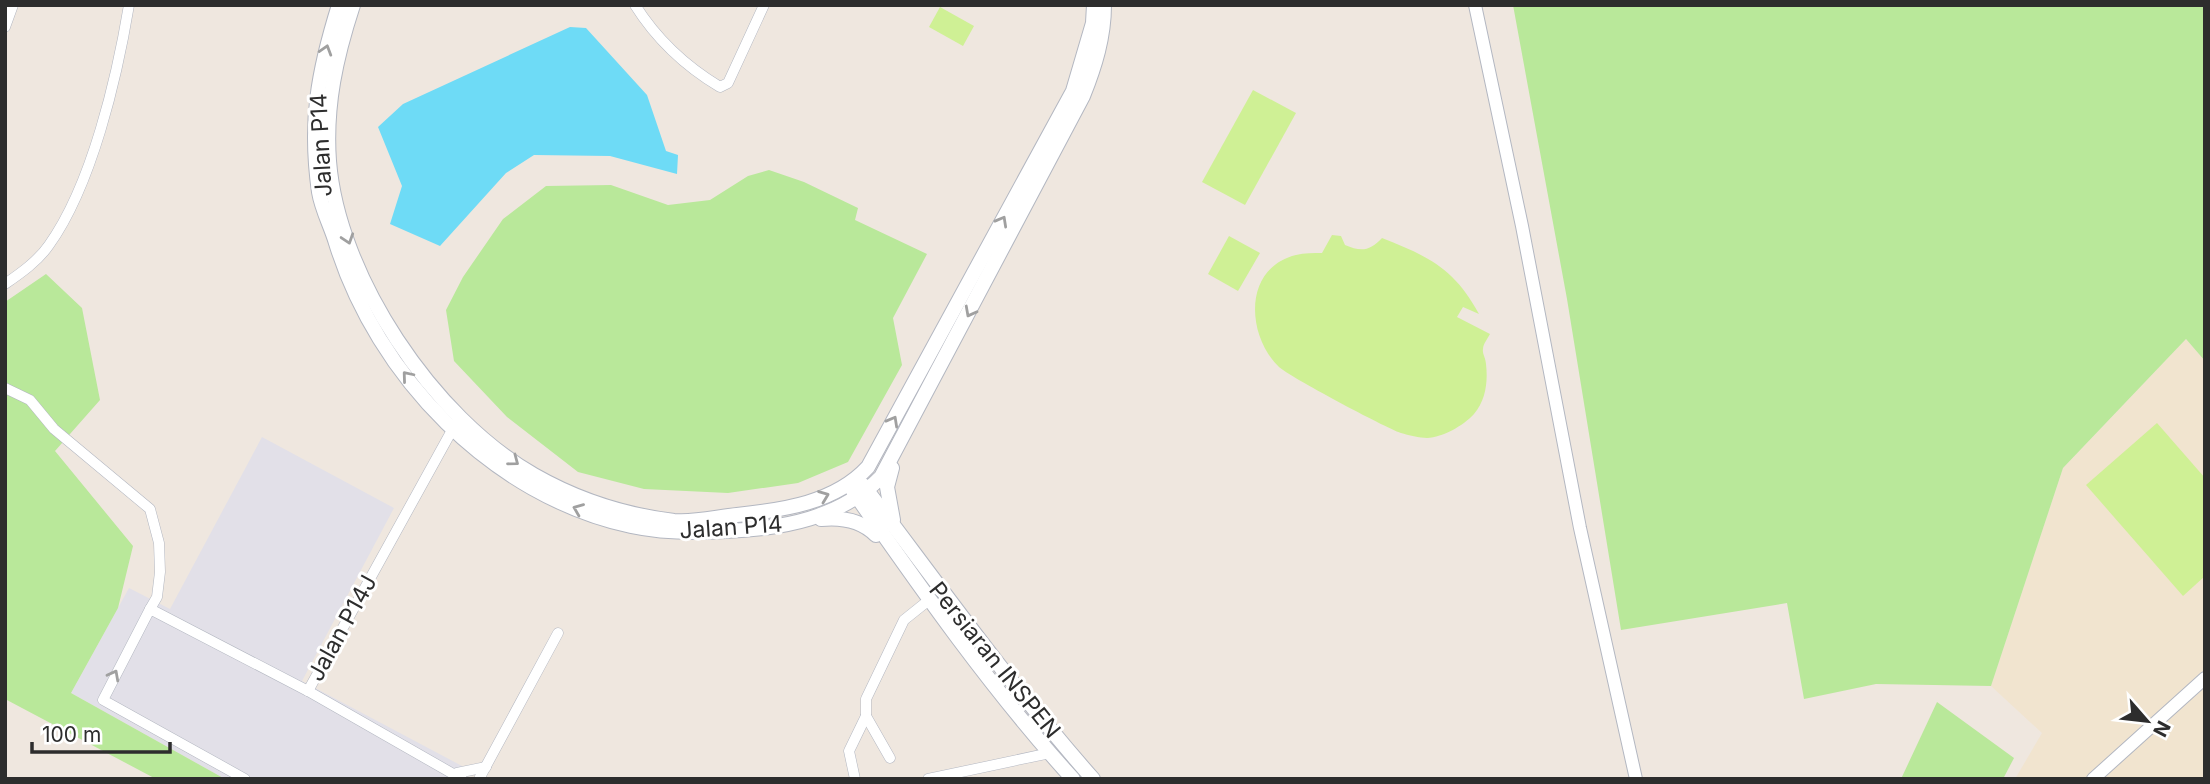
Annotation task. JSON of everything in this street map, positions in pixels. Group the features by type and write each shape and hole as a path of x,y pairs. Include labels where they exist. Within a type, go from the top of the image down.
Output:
{"main road":[{"name":"Jalan P14","path":"339,5 317,87 315,128 320,194 349,285 362,311 399,367 523,484 595,516 632,526 680,533 749,530 828,514 898,450 1083,96 1095,66 1104,26 1104,5"},
{"name":"Jalan P14","path":"353,5 330,90 329,163 336,201 361,279 374,306 457,423 531,473 599,504 677,521 748,514 858,488 1073,91 1093,23 1094,5"},
{"path":"898,450 887,487 888,507 900,539"},
{"path":"858,488 900,539"},
{"path":"858,488 894,553"},
{"path":"790,523 829,518 852,521 867,526 894,553"},
{"name":"Persiaran INSPEN","path":"900,539 1044,724 1093,779"},
{"name":"Persiaran INSPEN","path":"894,553 1073,779"}],"street":[{"path":"5,27 13,5"},
{"path":"5,284 49,246 75,195 110,96 129,5"},
{"path":"635,5 653,34 703,77 720,87 729,83 764,5"},
{"path":"1475,5 1522,226 1580,528 1636,779"},
{"path":"5,388 30,400 54,429 150,509 159,543 157,597 103,700 245,779"},
{"name":"Jalan P14J","path":"457,423 308,691 459,776 486,767"},
{"path":"855,779 849,751 866,716 866,699 899,629 911,612 929,600"},
{"path":"150,609 308,691"},
{"path":"480,779 558,633"},
{"path":"2093,779 2205,678"},
{"path":"866,716 890,758"},
{"path":"928,779 1050,753"}],"shaded area":[{"path":"2186,339 2205,361 2205,779 2015,779 2042,733 1991,686 2063,468"},
{"path":"262,437 394,508 302,681 462,766 455,779 225,779 71,693 129,588 170,609"}],"green space":[{"path":"1513,5 2205,5 2205,361 2186,339 2063,468 1991,686 1876,684 1804,699 1787,603 1621,630 1567,299"},
{"path":"940,7 974,26 963,46 929,27"},
{"path":"1253,90 1296,113 1245,205 1202,182"},
{"path":"769,170 804,182 858,208 855,220 927,254 893,318 902,365 848,462 798,483 728,493 644,489 578,472 507,417 454,361 446,310 463,277 503,219 546,186 611,185 668,205 710,200 748,176"},
{"path":"1332,235 1341,236 1345,245 1356,249 1369,248 1382,238 1413,251 1450,275 1470,299 1479,314 1463,307 1457,317 1490,334 1483,351 1487,370 1486,384 1478,409 1459,427 1440,436 1427,438 1401,433 1300,381 1279,367 1268,354 1260,338 1255,304 1266,273 1279,262 1299,254 1322,253"},
{"path":"1229,236 1260,253 1238,291 1208,274"},
{"path":"46,274 82,308 100,400 55,451 133,546 118,608 71,693 225,779 156,779 5,699 5,302"},
{"path":"2157,423 2205,478 2205,576 2183,596 2086,485"},
{"path":"1937,702 2014,758 2003,779 1901,779"}],"water":[{"path":"570,27 586,28 647,95 666,151 678,155 677,174 610,156 534,155 506,173 440,246 390,224 402,186 378,127 403,104"}]}
